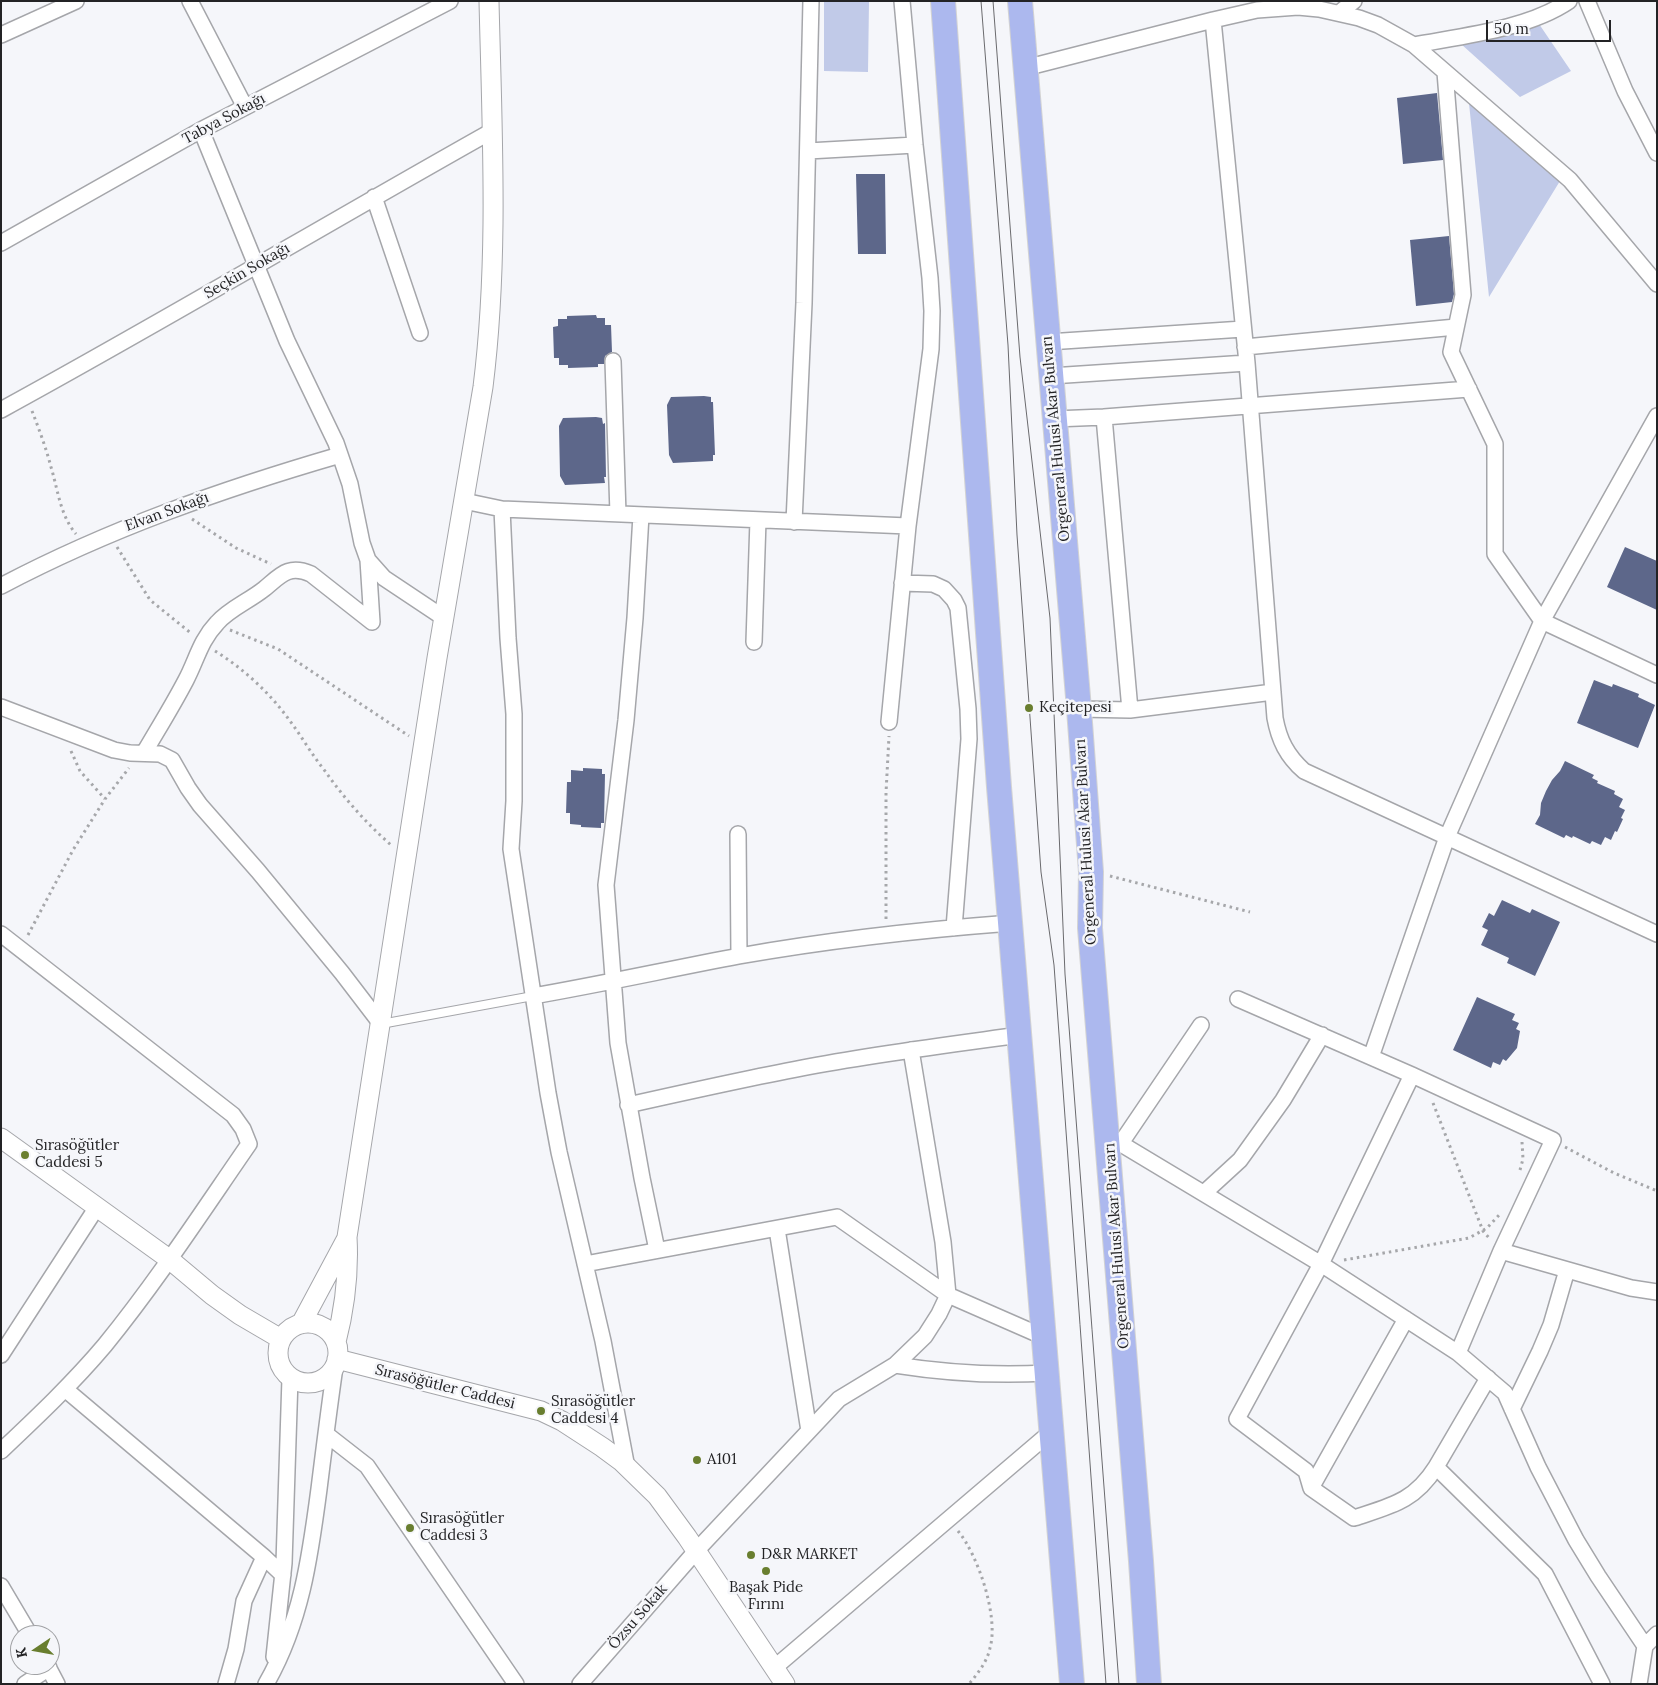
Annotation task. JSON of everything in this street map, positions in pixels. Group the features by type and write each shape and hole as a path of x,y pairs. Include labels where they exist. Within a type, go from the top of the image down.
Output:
{"main road":[{"path":"943,1 998,777 1072,1684"},
{"name":"Orgeneral Hulusi Akar Bulvarı","path":"1020,1 1079,709 1091,872 1090,928 1114,1140 1149,1684"}],"street":[{"path":"1,35 76,1"},
{"path":"190,1 245,107"},
{"name":"Tabya Sokağı","path":"1,243 201,130 450,1"},
{"path":"269,1678 292,1627 300,1604 313,1533 345,1301 347,1237 444,618 483,387 491,312 493,271 489,1"},
{"path":"794,522 804,303 811,1"},
{"path":"889,722 908,526 930,348 932,311 902,1"},
{"path":"1339,13 1354,1"},
{"path":"1414,45 1526,22 1545,15 1569,1"},
{"path":"1587,1 1625,91 1657,153"},
{"path":"1025,68 1243,12 1298,7 1339,13 1378,26 1414,45 1570,180 1657,284"},
{"path":"1212,20 1247,363 1274,718 1279,738 1290,756 1304,771 1657,934"},
{"path":"1445,72 1463,295 1450,352 1496,444 1495,554 1542,621 1657,675"},
{"path":"142,753 187,678 202,643 216,624 264,589 278,576 291,570 304,571 311,574 372,622 368,560 362,543 354,500 340,455 325,419 287,341 201,130"},
{"name":"Seçkin Sokağı","path":"1,410 492,131"},
{"path":"808,150 915,145"},
{"path":"374,197 420,333"},
{"path":"1245,347 1456,327"},
{"path":"1048,342 1243,329"},
{"path":"613,361 618,514"},
{"path":"1050,376 1247,363"},
{"path":"1054,419 1104,418 1469,389"},
{"path":"1371,1057 1448,837 1542,621 1657,416"},
{"path":"1104,418 1130,710"},
{"name":"Elvan Sokağı","path":"1,586 108,534 238,486 340,455"},
{"path":"464,501 502,509 908,526"},
{"path":"502,509 514,724 514,801 510,849 559,1152 612,1386 628,1468"},
{"path":"640,515 635,618 627,711 606,885 618,1043 628,1105 657,1250"},
{"path":"754,642 758,520"},
{"path":"368,560 384,578 444,618"},
{"path":"902,583 933,584 939,586 949,594 958,608 968,709 969,739 954,928"},
{"path":"1079,709 1130,710 1273,692"},
{"path":"1,707 61,728 114,750 130,753 160,754 172,760 200,805 258,871 381,1024"},
{"path":"738,834 739,956"},
{"path":"533,996 613,982 739,956 886,934 1010,923"},
{"path":"1,934 233,1115 244,1129 249,1144 169,1260 126,1318 65,1389 1,1451"},
{"path":"1238,999 1553,1140 1500,1251 1458,1353"},
{"path":"1201,1025 1114,1140 1321,1264 1458,1353 1505,1393 1538,1467 1576,1540 1645,1646"},
{"path":"628,1105 804,1068 911,1050 1020,1036"},
{"path":"1204,1193 1240,1160 1283,1100 1322,1036"},
{"path":"911,1050 943,1242 948,1295"},
{"path":"1418,1078 1238,1419 1306,1471 1311,1488 1354,1518 1400,1502 1421,1487 1436,1467 1488,1378"},
{"path":"1,1138 169,1260 212,1295 240,1315 281,1339"},
{"path":"1,1355 97,1207"},
{"path":"585,1264 837,1218 948,1295 1044,1337"},
{"path":"777,1229 809,1431"},
{"path":"301,1324 347,1237"},
{"path":"1500,1251 1631,1288 1657,1292"},
{"path":"1512,1409 1551,1325 1567,1270"},
{"name":"Özsu Sokak","path":"580,1684 696,1551 839,1399 895,1365 925,1336 936,1320 948,1295"},
{"path":"1311,1488 1406,1319"},
{"path":"310,1323 326,1329 336,1356 323,1380 314,1383 298,1382 290,1378 284,1372 278,1355 278,1347 286,1332 301,1324 310,1323"},
{"name":"Sırasöğütler Caddesi","path":"336,1356 540,1411 582,1433 602,1447 628,1468 657,1496 673,1516 778,1678"},
{"path":"895,1365 961,1373 1009,1374 1047,1372"},
{"path":"269,1678 283,1575 289,1455 290,1378"},
{"path":"65,1389 283,1575"},
{"path":"778,1678 949,1519 1052,1431"},
{"path":"326,1434 368,1466 516,1684"},
{"path":"1436,1467 1545,1574 1602,1684"},
{"path":"226,1684 236,1649 244,1602 264,1557"},
{"path":"1,1586 24,1625"},
{"path":"1639,1684 1645,1646 1657,1634"},
{"path":"25,1684 36,1675"}],"lane":[{"path":"381,1024 533,996"}],"path":[{"path":"26,397 40,430 65,517 74,532 87,544"},
{"path":"178,507 198,524 236,548 291,570"},
{"path":"108,534 150,600 202,643 244,671 261,687 291,722 346,798 385,840 407,858"},
{"path":"216,624 278,649 424,746"},
{"path":"886,934 886,793 889,722"},
{"path":"61,728 80,771 105,798"},
{"path":"21,949 73,850 105,798 142,753"},
{"path":"1091,872 1250,912"},
{"path":"1418,1078 1483,1231"},
{"path":"1515,1123 1523,1149 1522,1164 1518,1176"},
{"path":"1553,1140 1614,1172 1657,1191"},
{"path":"1321,1264 1469,1238 1483,1231 1494,1221 1505,1206"},
{"path":"949,1519 961,1533 978,1566 992,1624 992,1640 988,1655 979,1672 969,1684"}],"shaded area":[{"path":"824,2 869,2 868,72 824,71"},
{"path":"1537,21 1571,71 1520,97 1461,44"},
{"path":"1467,84 1563,176 1489,297"}],"building":[{"path":"1437,93 1443,160 1403,164 1397,98"},
{"path":"856,174 885,174 886,254 858,254"},
{"path":"1449,236 1454,294 1452,302 1416,306 1410,240"},
{"path":"596,315 597,318 605,318 605,325 611,325 612,352 605,356 604,364 598,364 598,367 568,368 568,365 559,365 559,358 554,358 553,327 558,326 558,319 567,319 567,316"},
{"path":"671,397 711,397 711,402 713,402 715,455 713,455 713,461 673,463 669,455 667,405"},
{"path":"563,418 602,418 603,424 605,423 605,483 565,485 560,476 559,426"},
{"path":"1625,547 1657,561 1657,610 1607,587"},
{"path":"1594,680 1612,687 1613,684 1639,694 1638,697 1655,705 1638,748 1577,723"},
{"path":"1565,761 1594,775 1592,778 1598,781 1597,783 1615,791 1614,794 1623,799 1619,807 1625,810 1621,818 1623,819 1611,840 1605,837 1601,845 1592,841 1590,844 1573,836 1572,838 1566,835 1564,838 1535,824 1540,815 1541,803 1546,791"},
{"path":"583,768 602,769 602,774 605,774 604,823 601,823 601,828 581,827 581,825 570,824 570,813 566,813 567,782 571,782 571,770 583,771"},
{"path":"1502,900 1530,913 1532,909 1560,922 1535,976 1507,963 1509,958 1481,945 1488,930 1482,927 1489,913 1494,916"},
{"path":"1477,997 1515,1014 1512,1020 1519,1023 1516,1029 1520,1031 1517,1048 1506,1061 1503,1059 1500,1065 1493,1062 1491,1068 1453,1050"}],"tram line":[{"path":"981,1 1008,345 1017,535 1041,872 1054,965 1106,1684"},
{"path":"993,1 1020,357 1050,618 1065,974 1119,1684"}],"place":[{"name":"Keçitepesi","path":"1029,708"},
{"name":"Sırasöğütler Caddesi 5","path":"25,1155"},
{"name":"Sırasöğütler Caddesi 4","path":"541,1411"},
{"name":"A101","path":"697,1460"},
{"name":"Sırasöğütler Caddesi 3","path":"410,1528"},
{"name":"D&R MARKET","path":"751,1555"},
{"name":"Başak Pide Fırını","path":"766,1571"}]}
